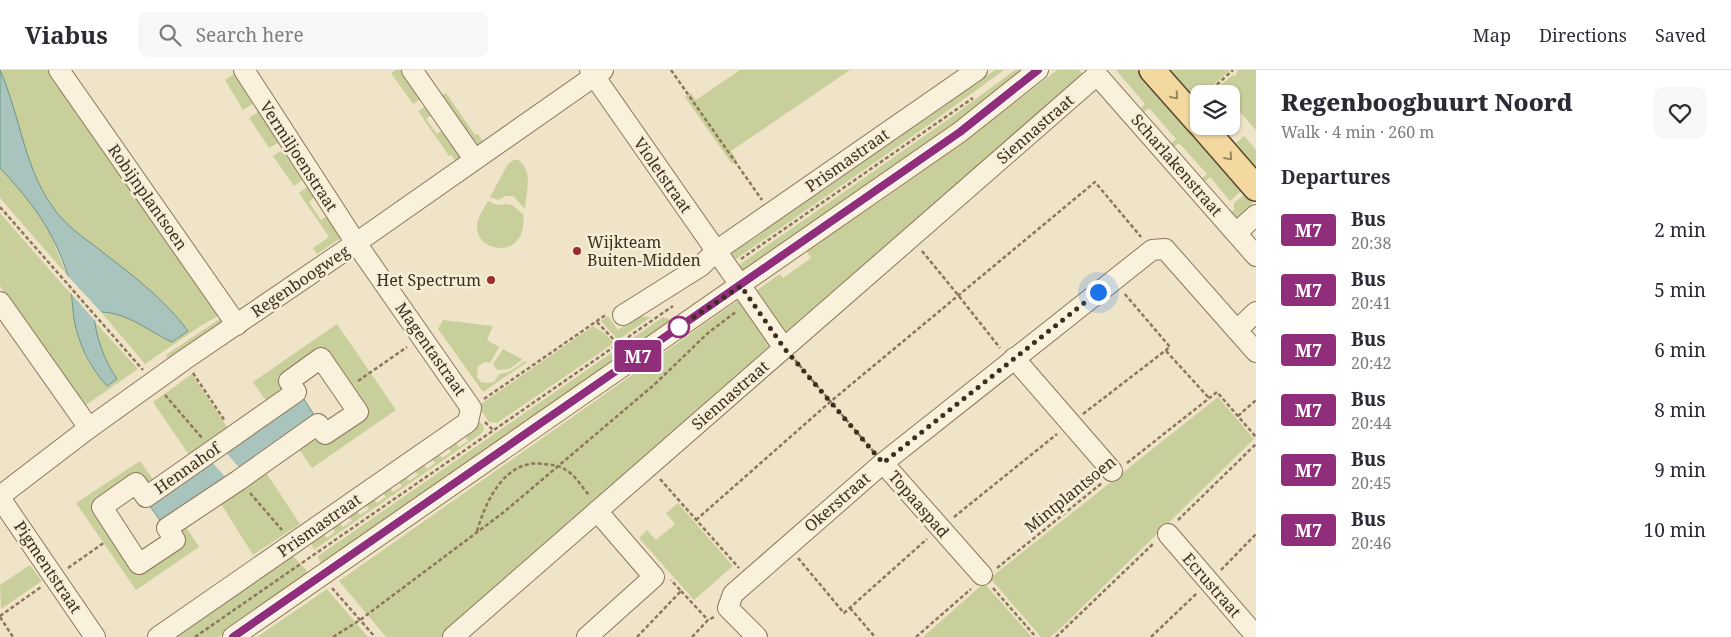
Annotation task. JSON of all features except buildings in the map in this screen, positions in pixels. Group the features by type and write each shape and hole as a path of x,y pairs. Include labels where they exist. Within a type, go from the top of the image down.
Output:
{"main road":[{"path":"1152,70 1190,113"},
{"path":"1210,135 1256,188"}],"street":[{"name":"Robijnplantsoen","path":"59,70 236,324"},
{"name":"Vermiljoenstraat","path":"244,70 356,243"},
{"path":"412,70 474,159"},
{"name":"Prismastraat","path":"623,315 701,266 716,251 977,70"},
{"path":"233,637 746,293 960,132 1038,70"},
{"name":"Regenboogweg","path":"0,497 88,428 236,324 356,243 596,72"},
{"name":"Violetstraat","path":"596,72 716,251 784,348"},
{"name":"Scharlakenstraat","path":"1097,75 1256,256"},
{"name":"Siennastraat","path":"453,637 1097,75"},
{"path":"1236,233 1256,215"},
{"name":"Magentastraat","path":"356,243 471,408"},
{"path":"1159,249 1256,352"},
{"name":"Okerstraat","path":"731,601 748,579 883,463 1113,280 1159,249"},
{"path":"0,302 88,428"},
{"path":"1237,330 1256,312"},
{"name":"Hennahof","path":"321,358 344,390 358,412 325,434 318,424 167,528 174,540 139,564 102,507 136,483 146,497 296,392 289,381 321,358"},
{"path":"1012,360 1114,472"},
{"name":"Prismastraat","path":"158,637 468,422 471,408"},
{"name":"Topaaspad","path":"883,463 983,576"},
{"name":"Pigmentstraat","path":"0,497 95,637"},
{"path":"586,637 654,577 598,511"},
{"name":"Ecrustraat","path":"1168,534 1256,636"},
{"path":"731,601 757,637"}],"path":[{"path":"671,70 771,213"},
{"path":"1216,85 1232,70"},
{"path":"728,268 978,94"},
{"path":"696,520 830,402 1095,182 1159,249"},
{"path":"0,207 100,320"},
{"path":"911,239 1012,360"},
{"path":"788,545 844,612 850,608 940,528 1170,347 1113,280"},
{"path":"333,637 360,620 504,512 655,384 708,334 746,293"},
{"path":"195,637 676,304"},
{"path":"471,408 617,307 623,315"},
{"path":"596,322 618,344"},
{"path":"344,390 422,336"},
{"name":"Topaaspad","path":"784,348 883,463"},
{"path":"1166,350 1209,398 1217,392 1256,437"},
{"path":"184,360 235,435"},
{"name":"Mintplantsoen","path":"916,637 983,576 1209,398"},
{"path":"1238,416 1256,400"},
{"path":"1252,448 1256,453"},
{"path":"477,532 484,509 508,473 522,465 538,463 559,466 567,470 595,501 598,511"},
{"path":"649,466 748,579"},
{"path":"654,577 662,570 708,620"},
{"path":"983,576 1036,637"},
{"path":"637,637 681,591"},
{"path":"692,637 708,620 731,601"},
{"path":"850,608 875,637"},
{"path":"0,617 13,637"}],"green space":[{"path":"0,70 53,70 222,314 202,325 145,364 100,311 129,318 172,342 188,331 157,297 67,224 47,199 23,145"},
{"path":"396,70 407,70 425,96 413,104 391,73"},
{"path":"740,70 850,70 731,151 737,160 732,164 685,97 691,93 696,100"},
{"path":"995,70 1004,70 736,259 728,249 737,243 740,247 751,240"},
{"path":"1015,70 1027,70 995,96 745,273 739,265 950,118"},
{"path":"1057,70 1079,70 1084,75 1083,81 786,333 757,290 780,274 783,278 811,258 806,250 871,208 934,163"},
{"path":"1116,70 1147,70 1190,119 1190,135 1204,135 1248,185 1230,201 1210,177 1201,185 1198,182 1207,174 1179,143 1170,150 1167,147 1176,139 1149,108 1140,115 1137,112 1145,104"},
{"path":"1158,70 1230,70 1213,85 1190,85 1190,106"},
{"path":"1238,70 1256,70 1256,130 1240,112 1240,85 1220,85 1233,75 1235,76"},
{"path":"234,74 253,104 243,110 225,80"},
{"path":"446,93 475,135 478,134 485,145 478,147 447,112 452,109 442,95"},
{"path":"430,103 436,112 426,119 437,134 447,127 462,156 458,164 451,155 449,156 418,111"},
{"path":"258,112 278,143 269,148 249,118"},
{"path":"1216,135 1229,135 1236,143 1244,136 1256,150 1256,177"},
{"path":"282,150 302,180 294,186 273,156"},
{"path":"513,160 518,160 523,165 528,176 525,209 513,196 506,196 498,200 490,197 508,164"},
{"path":"0,168 31,202 49,231 67,275 0,198"},
{"path":"311,184 318,194 309,202 321,220 331,213 344,236 317,254 313,248 329,237 299,193"},
{"path":"1251,189 1253,203 1249,209 1238,218 1228,215 1234,210 1234,203"},
{"path":"488,201 497,205 512,205 524,215 522,232 514,244 508,247 494,247 482,240 478,234 477,223"},
{"path":"0,213 71,294 74,320 83,350 89,363 106,386 117,379 102,352 94,321 138,369 83,407 0,286"},
{"path":"740,299 776,349 446,637 386,637 339,581"},
{"path":"224,316 226,321 168,358 166,355"},
{"path":"608,316 618,330 638,316 651,317 618,340 601,321"},
{"path":"663,317 669,319 672,323 321,564 318,556"},
{"path":"443,320 493,326 487,340 499,347 490,363 485,362 478,366 477,377 481,382 494,382 499,374 509,372 525,361 527,362 483,392 438,329"},
{"path":"337,324 396,410 312,468 296,445 364,412 324,353 291,390 269,405 253,382"},
{"path":"593,326 614,343 497,423 489,422 478,406"},
{"path":"503,349 522,360 509,369 497,370 493,364"},
{"path":"192,374 229,430 191,458 153,402"},
{"path":"1218,397 1254,439 1060,629 1050,637 1041,637 990,578"},
{"path":"476,419 483,425 484,430 481,434 314,550 309,538 320,530 327,538 335,532 329,524 337,519 343,527 352,521 346,512 354,507 360,515 369,509 363,500 371,495 377,503 386,497 380,489 387,484 393,492 402,486 396,478 403,473 409,481 418,475 412,466 420,461 427,469 435,463 429,455 436,450 442,458 451,452 446,443 453,438 459,447 468,441 465,436 476,428 473,424"},
{"path":"140,461 159,488 136,484 102,507 139,563 181,519 199,547 136,590 76,503"},
{"path":"263,468 300,524 253,555 218,499"},
{"path":"678,503 733,566 694,600 639,538 647,530 656,540 675,524 666,513"},
{"path":"292,555 310,574 219,637 171,637"},
{"path":"30,565 42,581 1,609 0,585"},
{"path":"984,583 1032,637 923,637"},
{"path":"327,589 368,637 257,637"}],"water":[{"path":"0,70 30,162 47,198 58,214 74,230 149,290 170,309 188,331 172,342 125,317 105,312 94,312 96,330 101,347 117,379 107,386 90,363 79,338 74,319 69,279 55,243 31,204 0,168"},
{"path":"302,396 316,418 162,523 147,502"}],"pier":[{"path":"66,274 103,314 97,314 97,323 67,289"},
{"path":"222,448 243,472 229,481 208,458"}],"bus line":[{"name":"M7","path":"233,637 741,286 960,132 1038,70"}],"place":[{"name":"Wijkteam Buiten-Midden","path":"577,251"},
{"name":"Het Spectrum","path":"491,280"}],"route":[{"path":"679,327 741,286 784,348 883,463 1098,292"}]}
